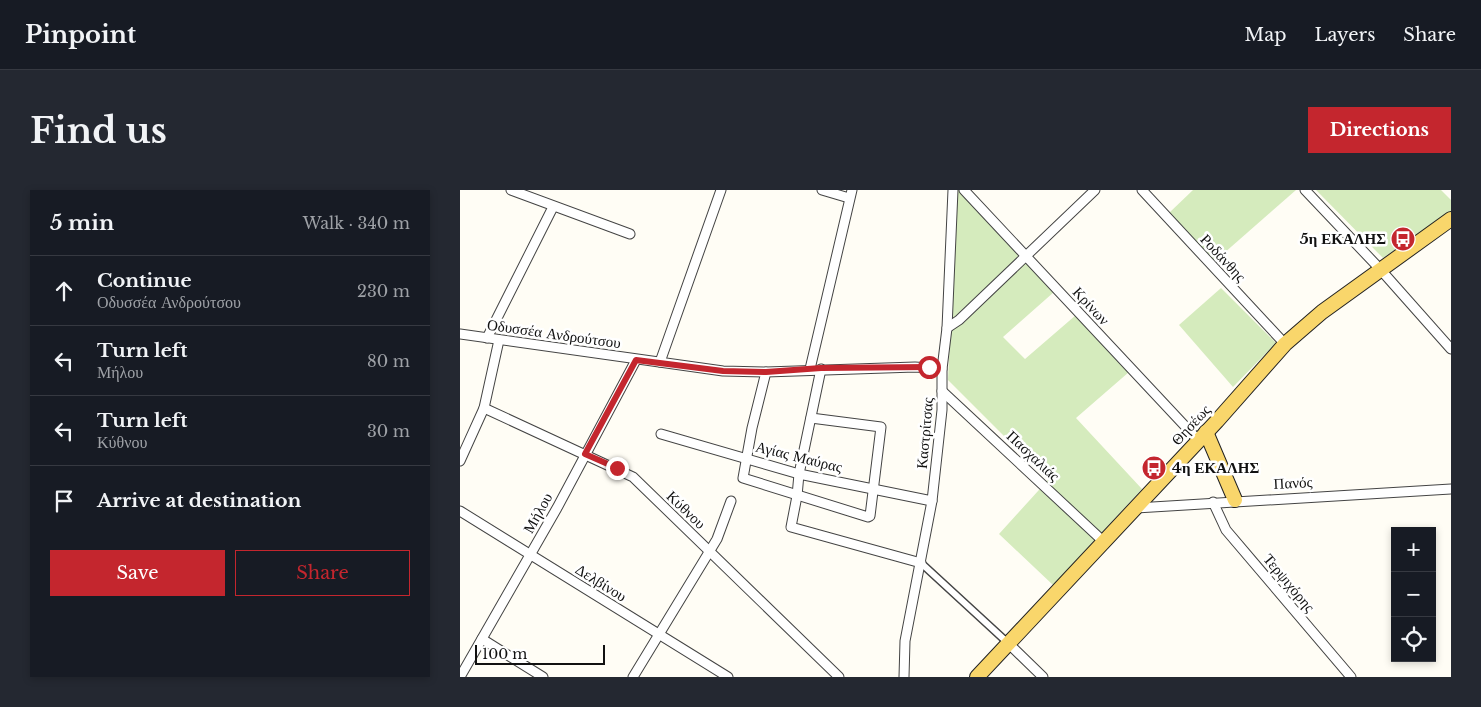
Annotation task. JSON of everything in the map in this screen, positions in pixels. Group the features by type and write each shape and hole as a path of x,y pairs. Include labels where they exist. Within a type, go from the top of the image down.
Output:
{"main road":[{"name":"Θησέως","path":"977,677 1136,508 1285,344 1322,312 1451,219"},
{"path":"1202,436 1235,500"}],"street":[{"path":"510,190 630,234"},
{"path":"660,362 721,190"},
{"path":"810,369 851,194 822,190"},
{"name":"Καστρίτσας","path":"904,677 905,641 932,501 942,410 942,369 947,328 953,190"},
{"name":"Κρίνων","path":"964,190 1202,436"},
{"path":"947,328 958,320 1095,190"},
{"name":"Ροδάνθης","path":"1142,190 1285,344"},
{"path":"1305,190 1380,269 1451,349"},
{"path":"487,338 553,206"},
{"name":"Οδυσσέα Ανδρούτσου","path":"460,334 723,371 766,372 821,368 915,366 942,369"},
{"path":"460,461 484,408 499,340"},
{"name":"Μήλου","path":"460,677 636,360"},
{"path":"821,368 799,474 797,496 790,522 791,527 921,563 1043,677"},
{"path":"766,372 742,474 745,480 865,517 870,516 881,427 812,418"},
{"name":"Πασχαλιάς","path":"942,391 1104,542"},
{"name":"Κύθνου","path":"484,408 633,477 839,677"},
{"name":"Αγίας Μαύρας","path":"661,434 799,474 932,501"},
{"name":"Πανός","path":"1136,508 1235,500 1451,489"},
{"path":"633,677 709,552 724,524 731,501"},
{"name":"Τερψιχόρης","path":"1213,502 1226,530 1351,677"},
{"name":"Δελβίνου","path":"460,511 728,677"},
{"path":"482,639 543,677"}],"green space":[{"path":"957,190 960,190 1054,292 1003,337 1025,359 1076,315 1129,372 1076,418 1142,489 1053,585 999,534 1048,480 948,380"},
{"path":"1193,190 1296,190 1215,261 1169,213"},
{"path":"1316,190 1441,190 1451,200 1451,211 1383,258"},
{"path":"1221,288 1276,343 1233,387 1179,325"}],"place":[{"name":"5η ΕΚΑΛΗΣ","path":"1403,239"},
{"name":"4η ΕΚΑΛΗΣ","path":"1154,468"}],"route":[{"path":"617,468 585,454 636,360 723,371 766,372 821,368 929,367"}]}
